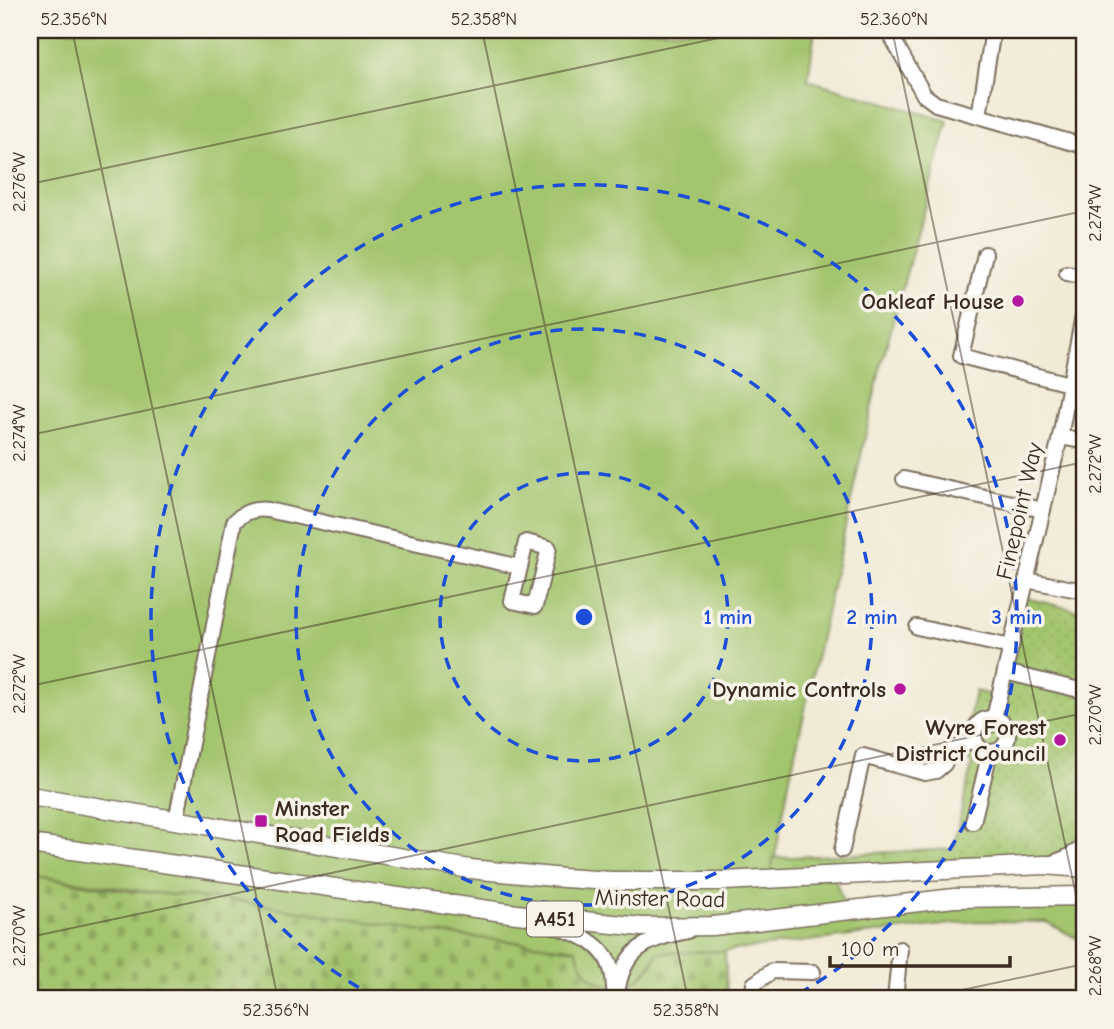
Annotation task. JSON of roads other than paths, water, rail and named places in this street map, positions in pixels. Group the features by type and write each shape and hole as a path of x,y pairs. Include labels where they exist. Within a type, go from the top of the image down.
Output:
{"main road":[{"name":"Minster Road","path":"30,796 470,869 611,881 724,881 1044,865 1084,868"},
{"name":"Minster Road","path":"30,844 517,914 631,926 713,926 931,900 1084,896"}],"street":[{"path":"888,30 924,95 936,104 1084,146"},
{"path":"979,117 993,30"},
{"path":"985,254 961,356 1069,382"},
{"path":"1067,272 1084,277"},
{"name":"Finepoint Way","path":"975,739 979,724 983,720 994,718 1060,437 1084,310"},
{"name":"Finepoint Way","path":"1060,437 1084,441"},
{"path":"904,479 1043,510"},
{"path":"176,821 234,522 241,515 256,508 268,510 520,567"},
{"path":"1026,580 1084,591"},
{"path":"918,627 1011,647"},
{"path":"1005,672 1084,691"},
{"path":"842,850 863,756 925,773 936,771 944,764 951,750 975,739 980,748 990,752 1001,749 1008,740 1007,728 1004,723 994,718"},
{"path":"973,822 990,752"},
{"path":"1044,865 1066,858 1084,847"},
{"path":"517,914 582,936 592,942 609,964 615,997"},
{"path":"615,997 628,960 641,947 660,937 713,926"},
{"path":"895,999 901,949"},
{"path":"753,999 754,984 772,971 813,972"}],"place":[{"name":"Oakleaf House","path":"1018,301"},
{"name":"Dynamic Controls","path":"900,689"},
{"name":"Wyre Forest District Council","path":"1060,740"},
{"name":"Minster Road Fields","path":"261,821"}]}
